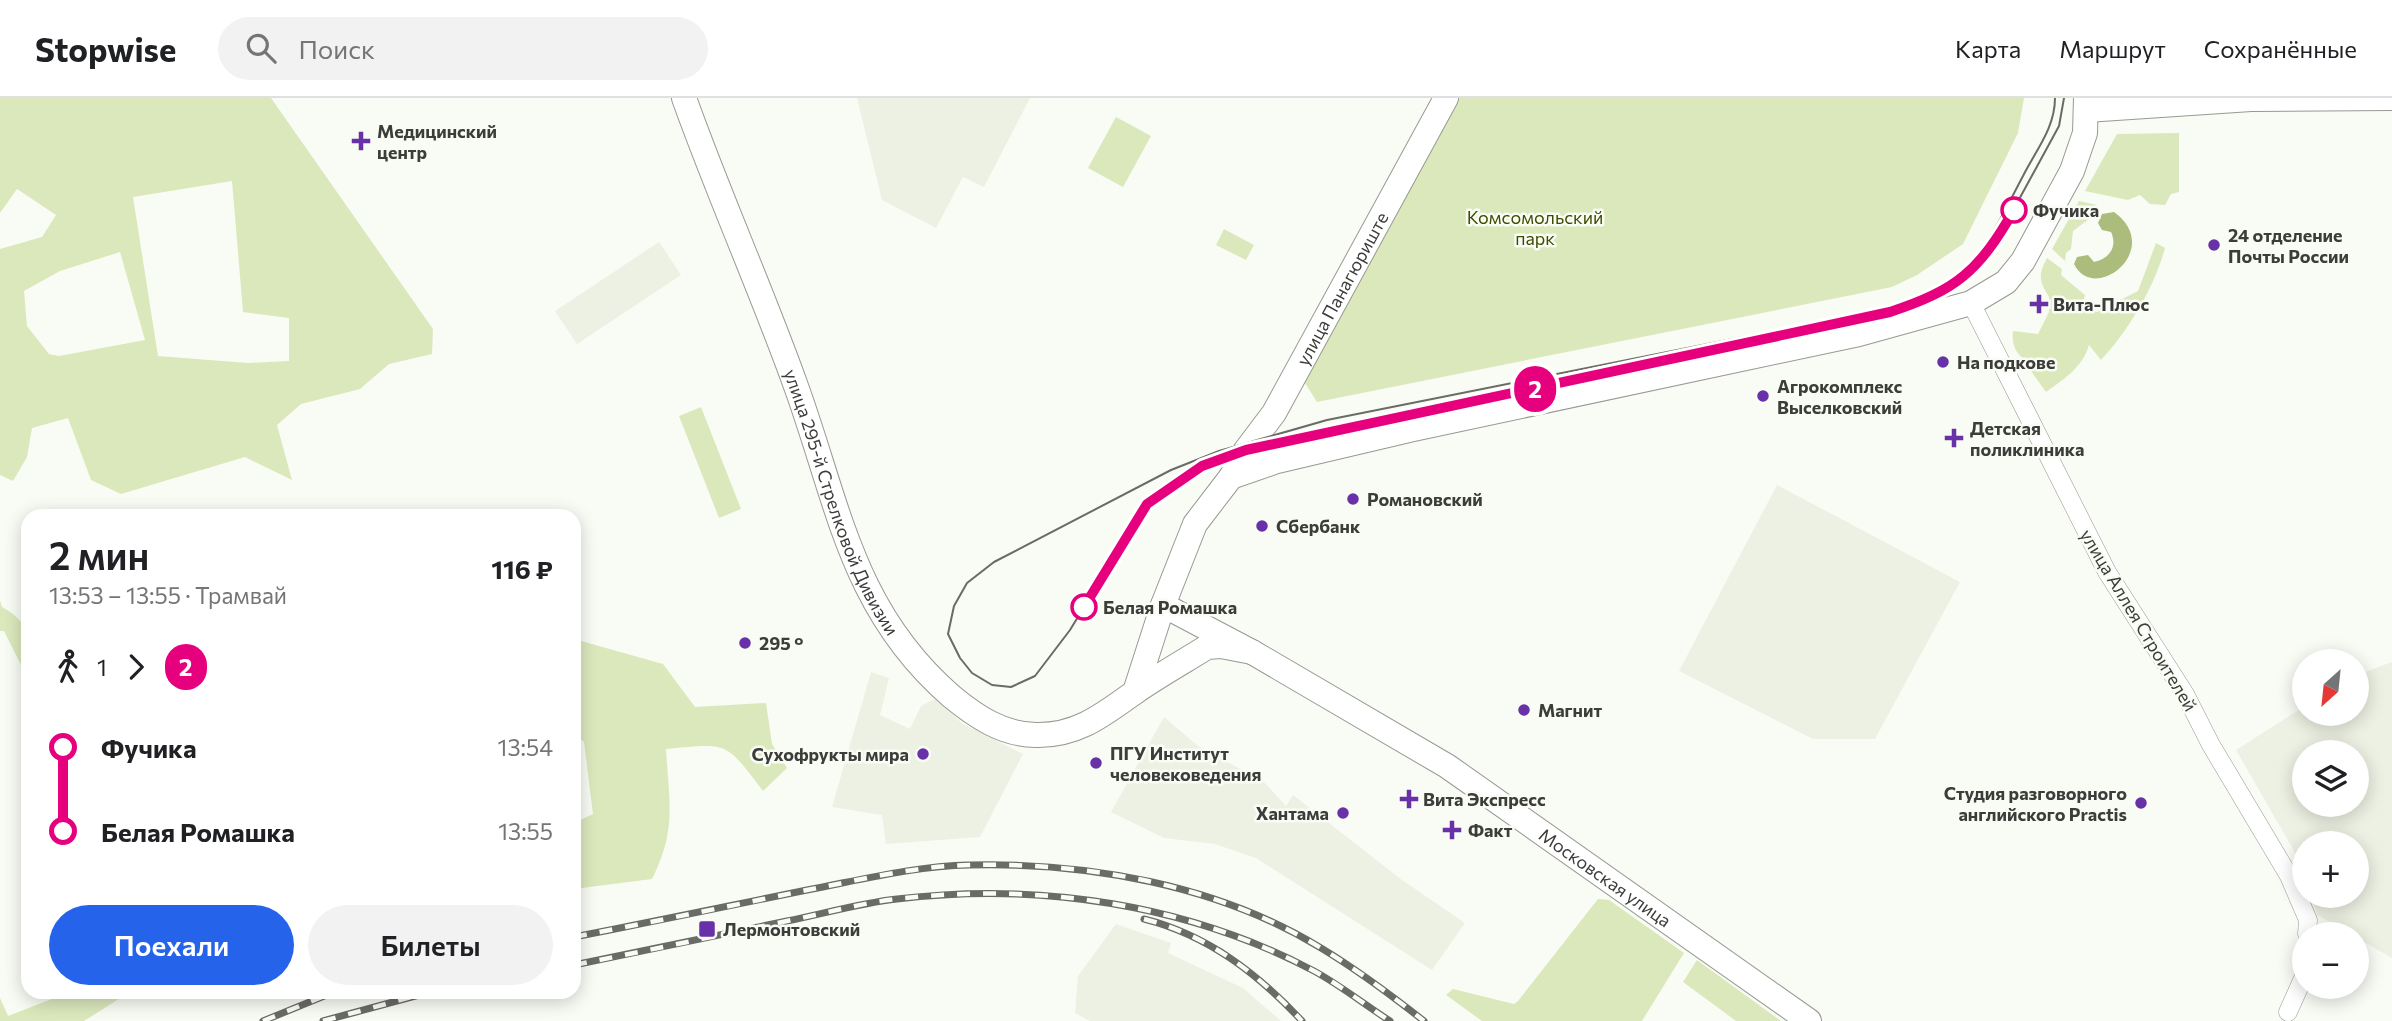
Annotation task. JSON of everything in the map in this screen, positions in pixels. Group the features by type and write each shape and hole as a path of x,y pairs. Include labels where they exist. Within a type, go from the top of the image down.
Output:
{"street":[{"name":"улица 295-й Стрелковой Дивизии","path":"684,98 797,390 831,498 874,604 891,632 930,677 966,708 1013,732 1033,735 1068,733 1109,713 1135,692"},
{"name":"улица Панагюриште","path":"1135,692 1163,605 1195,524 1274,413 1446,98"},
{"path":"1231,477 1277,461 1413,429 1859,334 1971,303 2006,282 2023,261 2072,171 2085,133 2086,104 2392,98"},
{"name":"улица Аллея Строителей","path":"1971,303 2107,572 2185,694 2211,745 2290,876 2308,922"},
{"name":"Московская улица","path":"1163,605 1252,652 1447,766 1809,1021"},
{"name":"Московская улица","path":"1135,692 1207,647 1221,646 1252,652"},
{"path":"2288,1012 2294,999"}],"shaded area":[{"path":"857,98 1030,98 984,187 963,177 936,228 882,200"},
{"path":"2114,212 2128,227 2132,242 2129,256 2121,267 2109,275 2096,278 2084,275 2074,264 2077,257 2088,255 2094,262 2111,252 2111,232 2102,230 2098,223 2102,214"},
{"path":"659,242 681,275 577,344 555,311"},
{"path":"1777,485 1960,582 1875,739 1813,739 1679,671"},
{"path":"2392,662 2392,958 2369,945 2369,922 2330,922 2317,915 2315,908 2369,908 2369,831 2292,831 2292,847 2236,750 2292,714 2292,726 2370,726 2370,670"},
{"path":"871,672 889,678 880,715 910,729 921,706 935,699 963,724 1023,754 980,837 886,844 882,815 832,807"},
{"path":"1164,717 1198,746 1264,782 1286,806 1293,795 1402,880 1465,923 1432,970 1256,858 1215,844 1164,838 1111,812"},
{"path":"1116,924 1171,943 1168,953 1243,988 1281,1021 1090,1021 1075,1013 1078,976"}],"green space":[{"path":"0,98 271,98 433,329 432,354 389,364 360,389 301,404 277,425 292,480 245,457 121,494 91,480 68,418 32,428 27,457 13,481 0,475 0,249 42,237 56,215 17,189 0,213","holes":["232,181 243,312 289,318 289,361 248,363 158,356 133,197","120,252 145,340 59,356 49,354 27,326 24,291 60,271"]},
{"name":"Комсомольский парк","path":"1456,98 2024,98 2018,133 1963,244 1917,275 1892,287 1317,402 1305,383"},
{"path":"1116,117 1151,136 1123,187 1088,168"},
{"path":"2179,133 2179,192 2171,194 2165,205 2150,204 2140,195 2128,200 2085,191 2117,134"},
{"path":"2079,201 2097,205 2091,211 2089,219 2073,231 2071,249 2066,253 2065,261 2052,249"},
{"path":"1224,229 1254,245 1246,260 1216,245"},
{"path":"2156,243 2165,248 2160,263 2139,308 2121,335 2101,360 2089,345 2078,366 2046,392 2031,371 2031,362 2016,350 2013,331 2038,334 2049,312 2049,297 2041,278 2047,258 2062,269 2061,275 2085,295 2085,309 2097,312 2138,291"},
{"path":"701,407 741,509 719,518 679,416"},
{"path":"0,601 2,607 21,623 21,665 4,631 0,631"},
{"path":"581,641 663,664 695,707 766,703 772,744 787,768 763,791 741,762 724,749 702,746 666,749 670,815 665,845 652,879 581,888 581,820 593,814 584,742 581,740"},
{"path":"1598,899 1609,900 1684,953 1642,1021 1482,1021 1446,995 1453,989 1514,1004"},
{"path":"1697,960 1781,1021 1736,1021 1683,982"},
{"path":"0,998 8,1016 52,999 119,999 84,1021 0,1021"}],"tram line":[{"path":"2055,98 2052,119 2044,138 1993,232 1970,262 1936,288 1896,304 1875,309 1327,420 1219,451 1171,470 994,562 967,583 954,606 948,634 960,658 972,673 992,685 1011,687 1035,676 1070,630 1147,504 1202,466 1246,450 1815,331 1923,301 1954,286 1992,249 2059,126 2064,98"},
{"name":"2","path":"1084,607 1141,511 1172,484 1202,466 1246,450 1815,331 1890,312 1923,301 1954,286 1992,249 2014,210"}],"railway":[{"path":"581,936 908,871 969,865 1060,868 1151,882 1196,893 1239,908 1281,926 1321,948 1424,1021"},
{"path":"581,964 883,901 950,894 1058,897 1164,914 1215,929 1314,971 1390,1021"},
{"path":"1144,919 1190,935 1230,958 1268,987 1302,1021"},
{"path":"263,1021 317,999"},
{"path":"323,1021 404,999"}],"place":[{"name":"Медицинский центр","path":"361,141"},
{"name":"Фучика","path":"2014,210"},
{"name":"24 отделение Почты России","path":"2214,245"},
{"name":"Вита-Плюс","path":"2039,304"},
{"name":"На подкове","path":"1943,362"},
{"name":"Агрокомплекс Выселковский","path":"1763,396"},
{"name":"Детская поликлиника","path":"1954,438"},
{"name":"Романовский","path":"1353,499"},
{"name":"Сбербанк","path":"1262,526"},
{"name":"Белая Ромашка","path":"1084,607"},
{"name":"295 °","path":"745,643"},
{"name":"Магнит","path":"1524,710"},
{"name":"Сухофрукты мира","path":"923,754"},
{"name":"ПГУ Институт человековедения","path":"1096,763"},
{"name":"Вита Экспресс","path":"1409,799"},
{"name":"Студия разговорного английского Practis","path":"2141,803"},
{"name":"Хантама","path":"1343,813"},
{"name":"Факт","path":"1452,830"},
{"name":"Лермонтовский","path":"707,929"}]}
